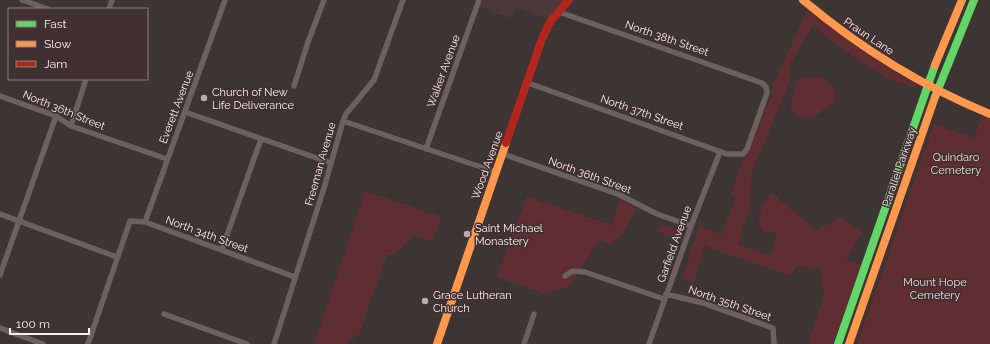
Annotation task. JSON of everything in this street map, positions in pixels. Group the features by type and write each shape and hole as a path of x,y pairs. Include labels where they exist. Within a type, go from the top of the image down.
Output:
{"main road":[{"name":"Wood Avenue","path":"437,344 544,35 550,22 569,0"},
{"name":"Praun Lane","path":"803,0 827,21 864,47 938,91"},
{"name":"Parallel Parkway","path":"838,344 927,85 962,0"},
{"name":"Parallel Parkway","path":"849,344 938,91 974,0"},
{"path":"938,91 990,114"}],"street":[{"path":"22,0 45,8"},
{"name":"Everett Avenue","path":"145,222 226,0"},
{"path":"294,86 308,42 324,0"},
{"name":"Freeman Avenue","path":"274,344 296,277 343,121 346,114 374,80 403,0"},
{"name":"Walker Avenue","path":"426,149 479,0"},
{"name":"North 38th Street","path":"559,12 762,83 766,87 766,99 747,149"},
{"path":"71,126 86,80"},
{"name":"North 37th Street","path":"528,83 713,148 720,152 738,155 743,154 747,149"},
{"name":"North 36th Street","path":"0,96 56,116 71,126 167,159"},
{"path":"185,112 331,163"},
{"path":"0,275 56,116"},
{"path":"343,121 496,172"},
{"path":"222,249 261,139"},
{"name":"Garfield Avenue","path":"649,344 665,296 720,152"},
{"name":"North 36th Street","path":"503,154 626,197 657,214 691,226"},
{"path":"0,214 117,257"},
{"path":"88,344 130,221 145,222"},
{"name":"North 34th Street","path":"145,222 296,277"},
{"path":"565,276 574,271 584,272 665,296"},
{"name":"North 35th Street","path":"665,296 703,303 773,328 774,344"},
{"path":"164,314 247,344"},
{"path":"524,344 534,314"},
{"path":"0,328 43,344"}],"shaded area":[{"path":"482,0 566,0 548,19 515,7 511,18 480,7"}],"green space":[{"path":"807,10 887,67 919,86 908,86 880,74 849,54 813,26 791,63 788,86 752,172 750,207 738,245 770,255 777,232 764,233 759,225 762,208 772,193 816,230 841,217 863,232 846,260 861,265 833,344 808,344 824,296 820,269 797,266 790,276 705,246 694,283 682,279 699,226 722,234 736,196 731,194 743,158 749,152 771,96 772,87"},
{"path":"804,77 823,78 835,88 834,102 812,118 797,116 790,106 796,81"},
{"name":"Mount Hope Cemetery","path":"982,116 990,119 990,344 857,344 934,124 974,138"},
{"path":"365,191 442,217 432,242 414,236 394,255 387,255 359,335 349,339 347,344 314,344"},
{"path":"527,196 611,225 620,199 637,209 623,234 611,244 600,240 569,286 545,294 497,277"},
{"path":"661,224 680,230 677,239 658,232"}],"traffic: fast":[{"path":"935,97 974,0"},
{"path":"838,344 935,65"}],"traffic: slow":[{"path":"803,0 869,50 940,91 990,114"},
{"path":"935,65 962,0"},
{"path":"849,344 935,97"},
{"path":"437,344 506,143"}],"traffic: jam":[{"path":"506,143 542,39 550,22 569,0"}],"place":[{"name":"Church of New Life Deliverance","path":"204,98"},
{"name":"Saint Michael Monastery","path":"467,234"},
{"name":"Grace Lutheran Church","path":"425,301"}],"park label":[{"name":"Quindaro Cemetery","path":"956,163"}]}
